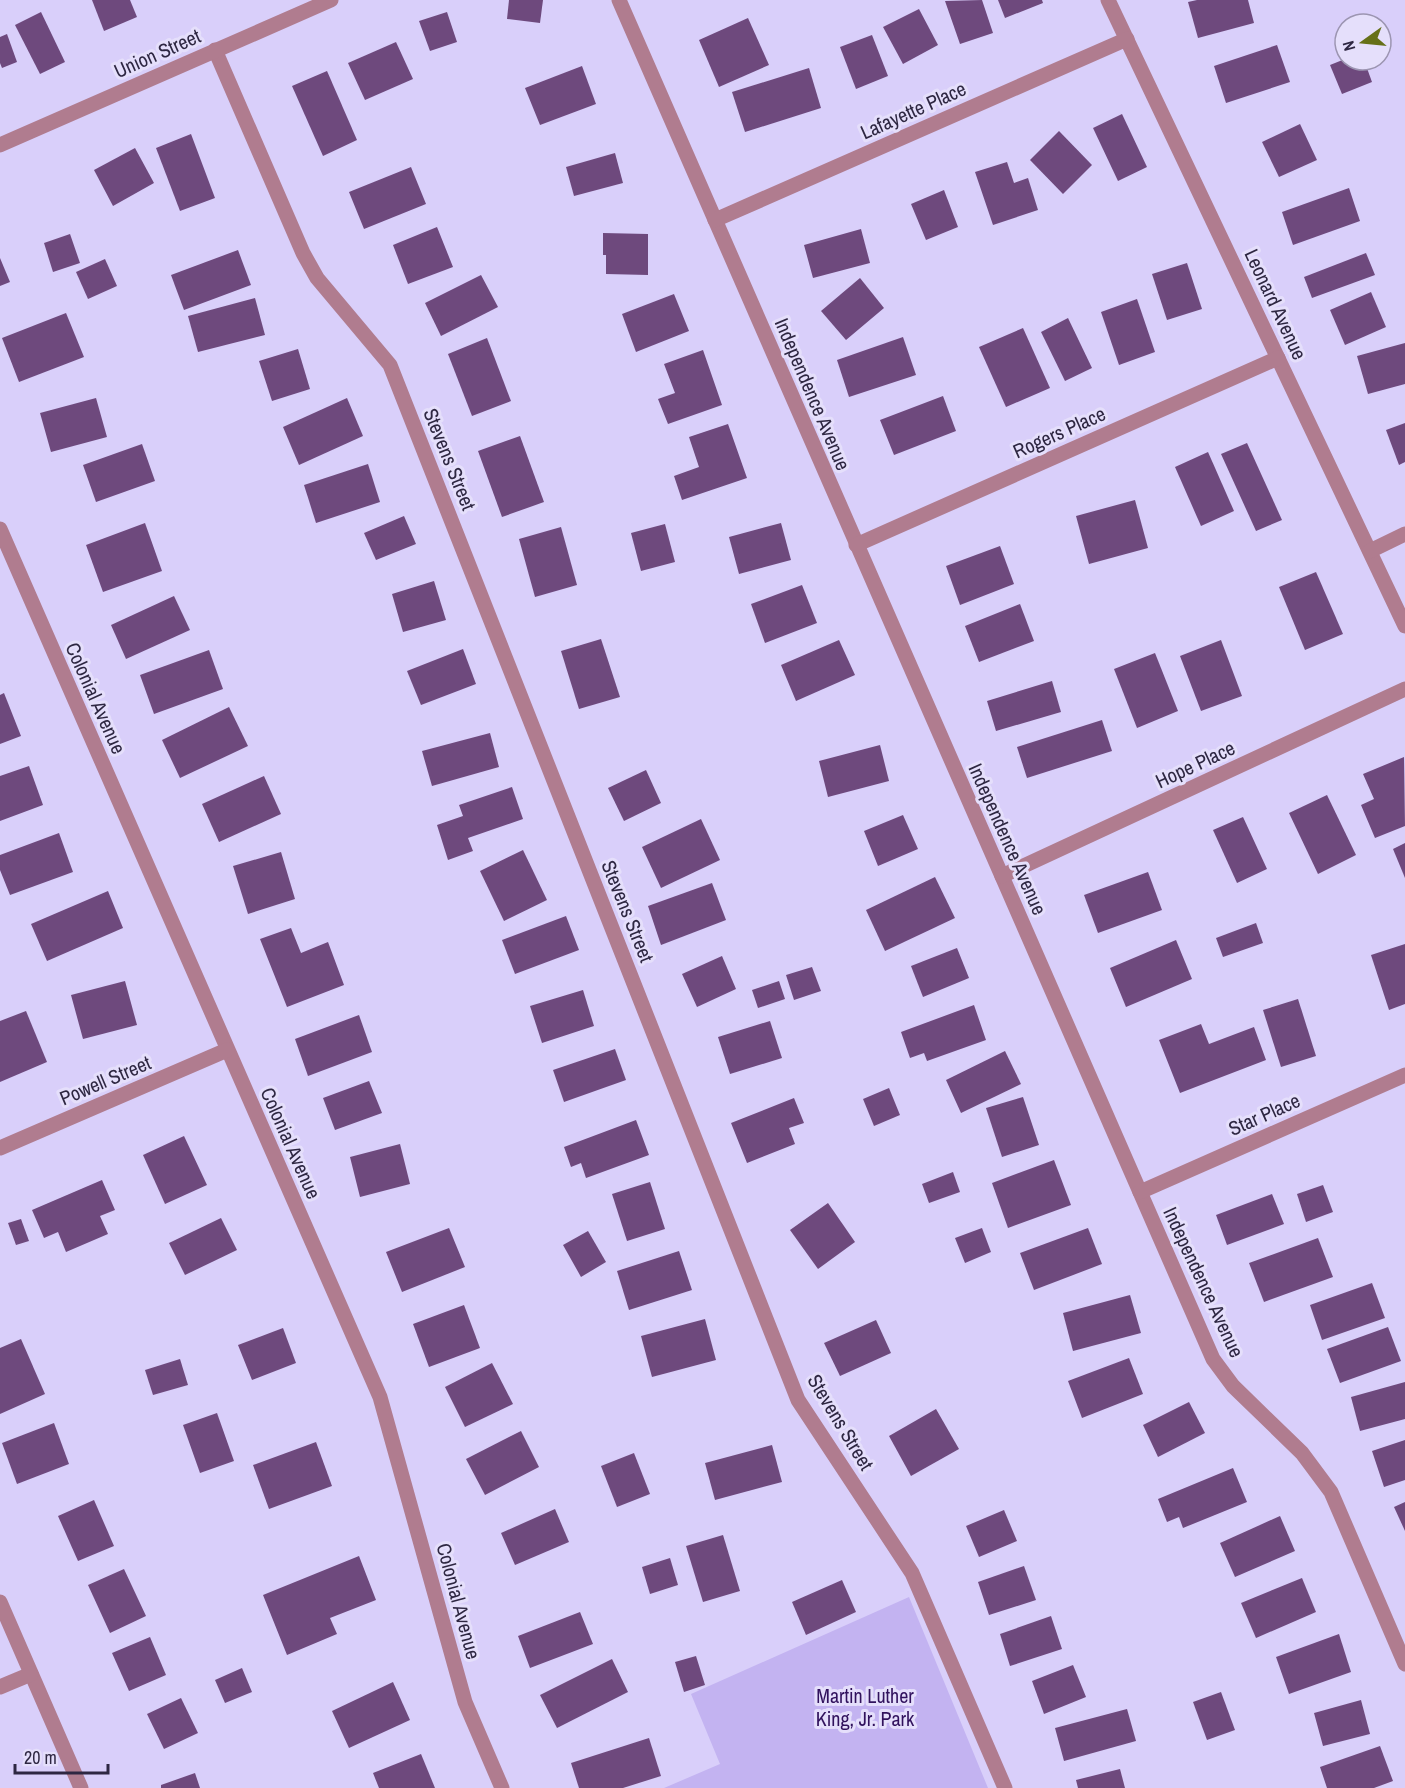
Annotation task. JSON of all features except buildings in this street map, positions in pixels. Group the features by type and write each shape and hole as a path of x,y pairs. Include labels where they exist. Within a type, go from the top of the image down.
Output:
{"street":[{"name":"Union Street","path":"0,145 331,0"},
{"name":"Independence Avenue","path":"619,0 1213,1359 1233,1386 1302,1453 1331,1492 1405,1664"},
{"name":"Leonard Avenue","path":"1108,0 1405,626"},
{"name":"Lafayette Place","path":"716,220 1127,39"},
{"name":"Stevens Street","path":"215,51 303,253 317,278 390,364 798,1400 912,1573 1005,1788"},
{"name":"Rogers Place","path":"856,545 1278,358"},
{"name":"Colonial Avenue","path":"0,529 380,1397 465,1702 502,1788"},
{"path":"1370,551 1405,534"},
{"name":"Hope Place","path":"1002,876 1405,689"},
{"name":"Powell Street","path":"0,1148 227,1050"},
{"name":"Star Place","path":"1140,1192 1405,1075"},
{"path":"0,1602 81,1788"},
{"path":"0,1687 31,1674"}],"green space":[{"name":"Martin Luther King, Jr. Park","path":"909,1597 988,1788 664,1788 720,1764 691,1694"}]}
